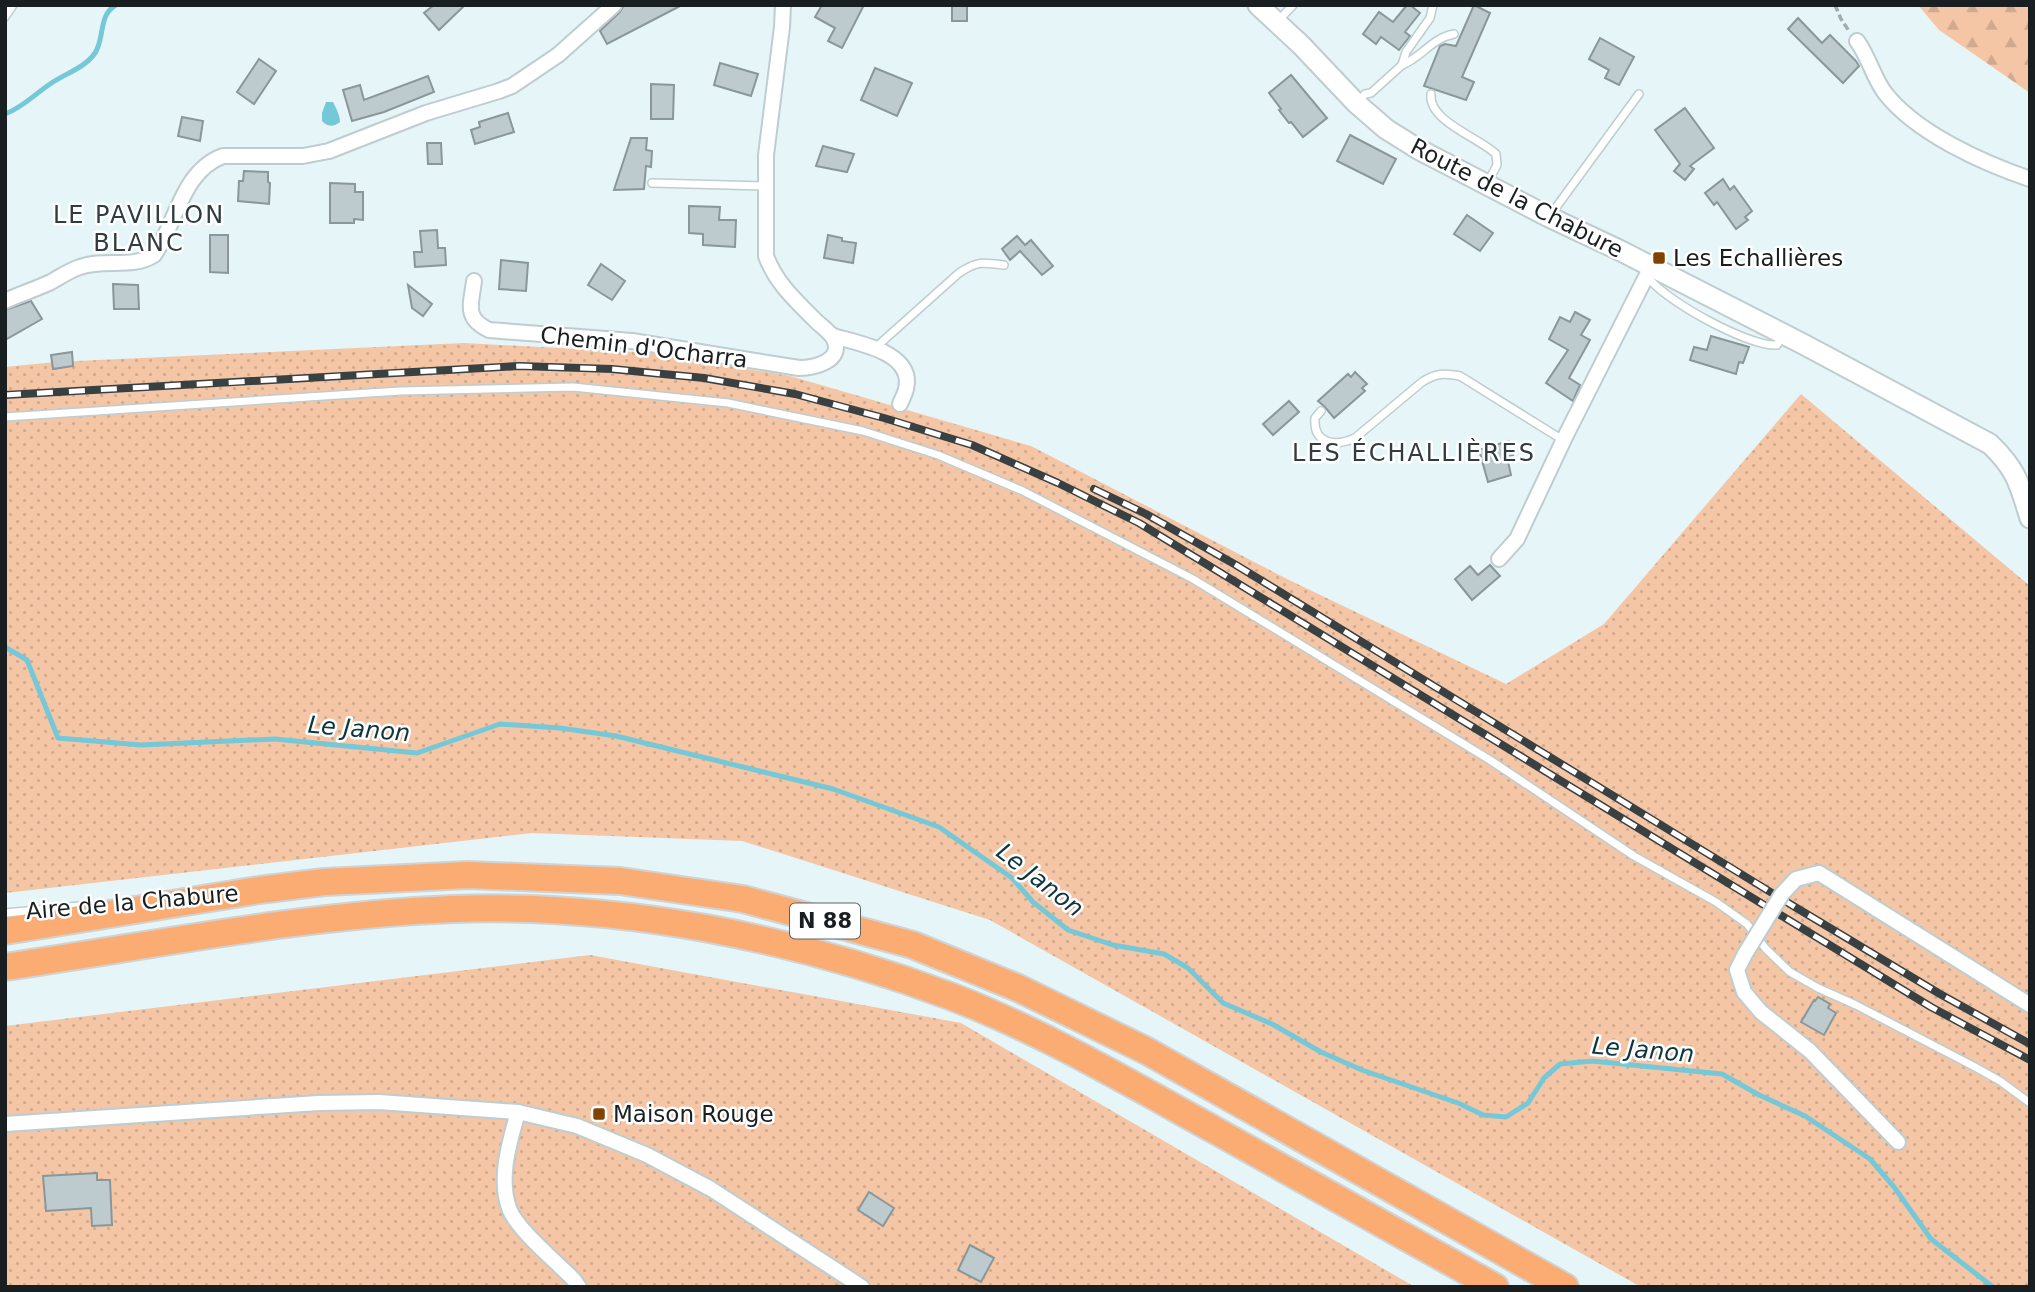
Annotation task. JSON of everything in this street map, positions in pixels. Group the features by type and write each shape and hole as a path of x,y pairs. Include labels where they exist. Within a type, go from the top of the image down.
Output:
{"highway":[{"name":"N 88","path":"5,931 258,890 324,882 468,875 620,881 743,899 913,945 1018,988 1147,1051 1565,1287"},
{"name":"N 88","path":"5,967 269,926 334,918 457,909 609,914 731,932 813,952 892,976 1009,1021 1105,1068 1495,1287"}],"main road":[{"name":"Route de la Chabure","path":"1258,5 1301,45 1356,103 1386,129 1418,149 1649,271 1783,335 1981,438 2006,459 2018,479 2030,518"}],"street":[{"path":"5,301 49,283 78,267 139,262 154,255 193,179 211,160 232,155 303,156 329,151 426,113 499,91 512,86 558,55 614,5"},
{"path":"783,5 768,132 766,256 771,271 787,292 833,336 874,348 901,364 907,387 900,404"},
{"path":"1857,41 1882,88 1911,118 1944,141 1976,158 2030,178"},
{"path":"1499,559 1517,539 1649,271"},
{"name":"Chemin d'Ocharra","path":"474,281 471,316 477,324 489,330 632,341 799,368 814,368 824,364 833,355 836,346 833,336"},
{"path":"1898,1142 1810,1051 1761,1012 1744,992 1737,970 1782,894 1796,879 1819,873 2030,1005"},
{"path":"5,1124 320,1103 379,1102 518,1112 577,1126 647,1154 711,1189 862,1287"},
{"path":"518,1112 506,1170 505,1191 509,1210 579,1287"}],"lane":[{"path":"5,17 13,5"},
{"path":"1277,22 1293,5"},
{"path":"1402,65 1406,52 1430,18 1433,5"},
{"path":"1356,103 1439,38 1454,34"},
{"path":"1431,94 1431,103 1438,115 1496,154 1497,165 1486,185"},
{"path":"1549,217 1639,94"},
{"path":"652,183 766,186"},
{"path":"874,348 971,265 981,262 1004,265"},
{"path":"1321,411 1315,418 1316,431 1323,439 1332,443 1344,443 1355,438 1422,382 1433,375 1447,373 1460,376 1563,441"},
{"path":"5,417 400,391 573,387 728,402 863,431 938,455 1023,491 1193,579 1490,760 1633,856 1716,902 1747,924 1766,949 1790,972 1975,1067 2030,1103"},
{"name":"Aire de la Chabure","path":"137,901 258,890"},
{"name":"Aire de la Chabure","path":"5,913 97,904"}],"path":[{"path":"1835,5 1841,19 1857,41"}],"green space":[{"path":"1918,5 2030,5 2030,93 1939,30"},
{"path":"464,343 652,353 790,376 1031,446 1289,580 1506,684 1604,624 1801,394 2030,586 2030,1287 1641,1287 990,920 742,841 532,833 5,893 5,367 55,362"},
{"path":"590,955 961,1023 1415,1287 5,1287 5,1026"}],"water":[{"path":"326,102 333,102 338,112 340,122 335,125 322,121"}],"building":[{"path":"434,5 465,5 439,30 424,13"},
{"path":"624,5 682,5 607,44 600,31"},
{"path":"822,5 864,5 842,48 828,41 835,28 815,17"},
{"path":"952,5 967,5 967,21 952,21"},
{"path":"1407,5 1420,13 1405,32 1410,36 1399,50 1381,37 1376,44 1363,34 1379,12 1393,22"},
{"path":"1474,5 1490,13 1462,77 1474,82 1466,100 1424,86 1440,46 1456,46"},
{"path":"1798,18 1822,43 1830,35 1856,61 1859,66 1843,83 1788,29"},
{"path":"1600,38 1634,57 1619,85 1605,78 1609,70 1589,59"},
{"path":"259,59 276,71 254,104 237,92"},
{"path":"720,63 758,74 751,96 714,85"},
{"path":"875,68 912,83 897,116 861,100"},
{"path":"1291,75 1327,118 1303,137 1291,122 1289,123 1269,93"},
{"path":"428,76 434,92 384,112 352,121 343,90 360,85 364,100"},
{"path":"651,84 674,85 673,119 651,119"},
{"path":"1685,108 1714,148 1690,166 1694,169 1685,180 1674,171 1680,164 1655,130"},
{"path":"508,113 514,132 475,144 471,130 480,127 479,122"},
{"path":"182,117 203,121 200,141 178,136"},
{"path":"1350,135 1396,159 1383,184 1337,161"},
{"path":"631,138 647,138 646,150 652,151 651,167 646,166 644,189 614,190"},
{"path":"427,143 441,143 442,164 428,164"},
{"path":"823,146 854,154 847,172 816,166"},
{"path":"244,171 268,172 269,204 238,201 239,181 243,181"},
{"path":"1723,179 1730,190 1734,186 1752,211 1745,217 1748,220 1736,229 1717,202 1714,205 1705,193"},
{"path":"330,183 355,184 355,192 363,192 363,220 354,219 354,223 330,223"},
{"path":"689,206 720,207 719,220 736,220 735,247 703,245 703,234 689,233"},
{"path":"1467,215 1493,233 1480,251 1454,234"},
{"path":"437,230 438,248 445,248 446,265 415,267 414,252 422,252 420,231"},
{"path":"210,235 228,235 228,273 210,272"},
{"path":"828,235 856,243 853,263 824,258"},
{"path":"1017,236 1025,245 1031,240 1053,266 1042,275 1020,251 1010,260 1002,249"},
{"path":"501,260 528,263 526,291 499,289"},
{"path":"601,264 625,281 612,300 588,285"},
{"path":"113,284 138,285 139,309 114,309"},
{"path":"408,285 432,304 423,316 412,308"},
{"path":"31,301 42,319 5,340 5,310"},
{"path":"1575,312 1590,320 1581,335 1590,340 1569,378 1580,385 1573,401 1546,383 1568,350 1549,339 1560,317 1570,322"},
{"path":"1711,336 1749,347 1743,363 1739,362 1736,374 1690,360 1694,347 1707,350"},
{"path":"72,352 73,366 53,369 51,355"},
{"path":"1355,372 1367,384 1362,388 1365,391 1334,418 1318,401 1348,374 1351,377"},
{"path":"1289,401 1299,412 1273,435 1263,424"},
{"path":"1509,441 1513,455 1507,457 1511,475 1488,482 1479,450"},
{"path":"1490,565 1500,576 1472,600 1455,579 1470,566 1478,575"},
{"path":"1818,997 1830,1004 1828,1008 1836,1013 1824,1035 1801,1022"},
{"path":"97,1173 97,1180 110,1180 112,1225 92,1226 91,1208 46,1211 43,1176"},
{"path":"869,1192 894,1208 883,1226 858,1210"},
{"path":"970,1245 994,1258 981,1282 958,1270"}],"waterway":[{"path":"5,114 23,105 91,58 98,47 104,21 110,9 116,5"},
{"name":"Le Janon","path":"5,647 27,660 58,738 141,745 275,739 417,753 500,724 560,728 616,736 833,789 939,827 1012,878 1033,902 1068,930 1113,945 1164,954 1188,968 1223,1003 1272,1024 1321,1052 1362,1070 1458,1103 1483,1115 1506,1117 1528,1103 1544,1078 1560,1064 1592,1061 1722,1074 1805,1116 1870,1159 1894,1187 1931,1239 1993,1287"}],"railway":[{"path":"5,395 519,366 612,369 704,378 795,394 972,445 1139,523 1931,1007 2030,1060"},
{"path":"1094,489 1146,514 1236,565 1795,907 1940,994 2030,1044"}],"place":[{"name":"Les Echallières","path":"1659,258"},
{"name":"Maison Rouge","path":"599,1114"}],"district":[{"name":"LE PAVILLON BLANC","path":"139,229"},
{"name":"LES ÉCHALLIÈRES","path":"1414,453"}]}
